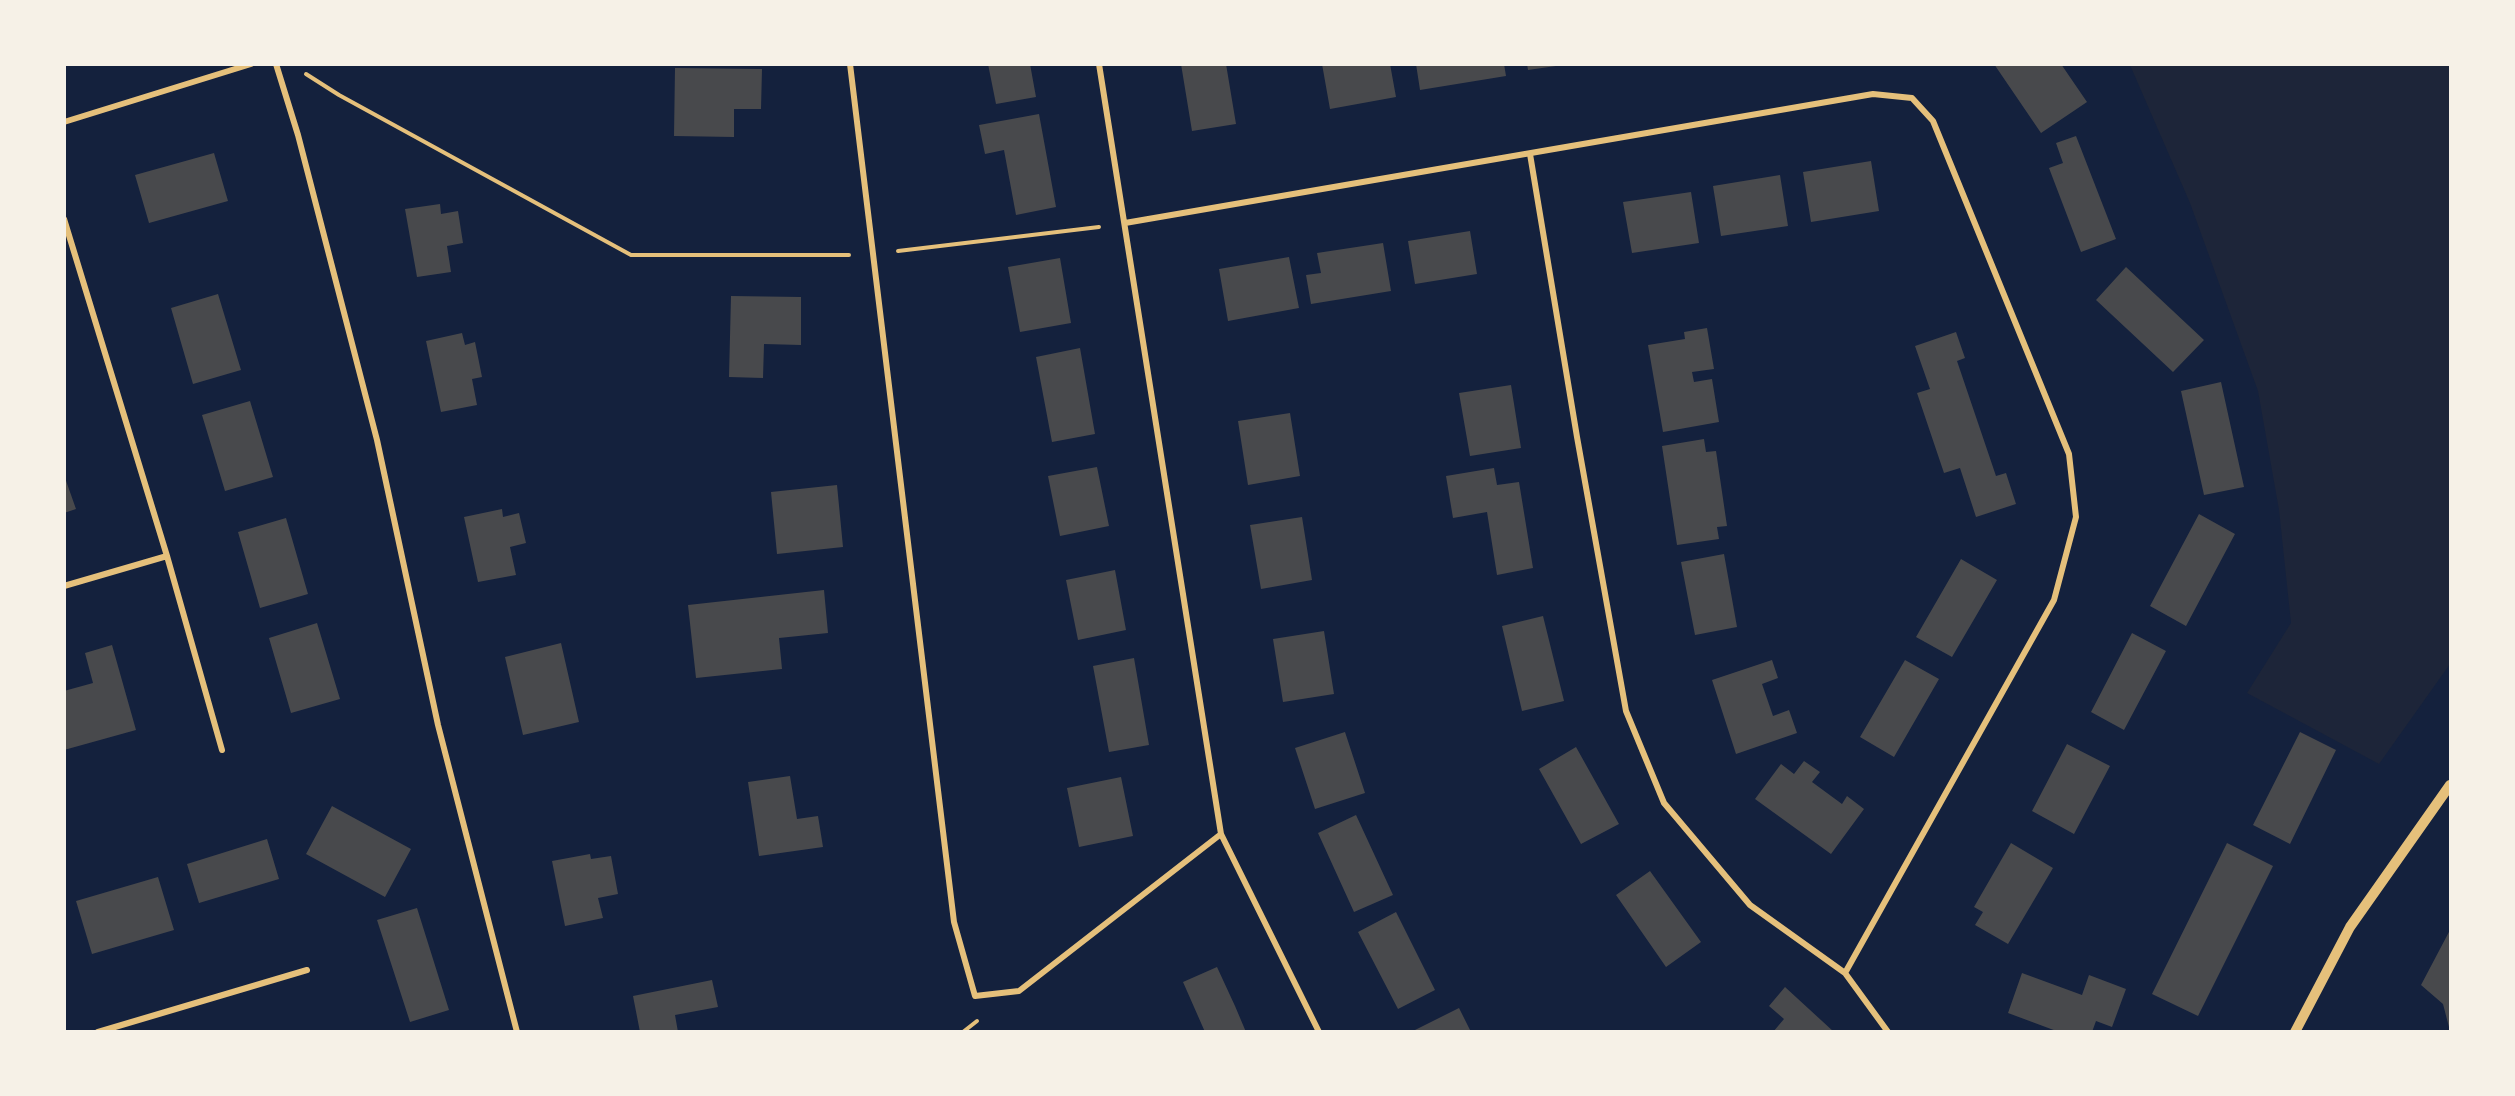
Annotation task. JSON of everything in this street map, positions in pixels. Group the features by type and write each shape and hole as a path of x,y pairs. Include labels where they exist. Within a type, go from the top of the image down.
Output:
{"street":[{"path":"64,122 251,64"},
{"path":"276,64 298,135 377,440 438,725 517,1032"},
{"path":"850,64 954,922 975,996 1019,991 1221,834"},
{"path":"1099,64 1221,834 1319,1032"},
{"path":"1125,223 1873,94 1912,98 1932,122 2069,454 2076,517 2054,600 1845,973"},
{"path":"1530,154 1576,437 1626,711 1664,803 1750,905 1845,973 1888,1032"},
{"path":"64,219 167,555 222,750"},
{"path":"64,586 167,555"},
{"path":"2295,1032 2350,927 2451,785"},
{"path":"98,1032 306,970"}],"path":[{"path":"300,70 339,95 631,255 873,255 1125,223"}],"shaded area":[{"path":"2130,65 2450,65 2450,664 2379,764 2247,693 2291,623 2279,510 2258,391 2190,203"}],"building":[{"path":"988,64 1030,64 1036,97 996,104"},
{"path":"1181,64 1226,64 1236,124 1192,131"},
{"path":"1322,64 1390,64 1396,97 1330,109"},
{"path":"1416,64 1504,64 1506,76 1420,90"},
{"path":"1527,64 1556,64 1556,66 1528,70"},
{"path":"1994,64 2061,64 2087,102 2041,133"},
{"path":"675,68 762,69 761,109 734,109 734,137 674,136"},
{"path":"1039,114 1056,207 1016,215 1004,150 985,154 979,125"},
{"path":"2076,136 2116,239 2081,252 2049,168 2063,163 2056,143"},
{"path":"214,153 228,201 149,223 135,175"},
{"path":"1871,161 1879,211 1811,222 1803,172"},
{"path":"1780,175 1788,226 1721,236 1713,186"},
{"path":"1691,192 1699,243 1632,253 1623,202"},
{"path":"440,204 441,214 458,211 463,243 447,246 451,272 417,277 405,209"},
{"path":"1470,231 1477,274 1415,284 1408,241"},
{"path":"1383,243 1391,291 1311,304 1306,275 1321,273 1317,253"},
{"path":"1289,257 1299,308 1228,321 1219,269"},
{"path":"1060,258 1071,323 1020,332 1008,267"},
{"path":"2126,267 2204,340 2173,372 2096,300"},
{"path":"218,294 241,370 193,384 171,308"},
{"path":"731,296 801,297 801,345 764,344 763,378 729,377"},
{"path":"1707,328 1714,369 1692,372 1694,382 1712,379 1719,422 1663,432 1648,345 1685,339 1684,332"},
{"path":"1956,332 1965,358 1957,361 1996,476 2006,473 2016,504 1976,517 1960,468 1944,473 1917,393 1930,389 1915,346"},
{"path":"462,333 465,345 475,342 482,377 472,379 477,405 441,412 426,341"},
{"path":"1080,348 1095,434 1052,442 1036,357"},
{"path":"2221,382 2244,487 2204,495 2181,391"},
{"path":"1511,385 1521,448 1470,456 1459,393"},
{"path":"250,401 273,477 225,491 202,415"},
{"path":"1290,413 1300,476 1248,485 1238,421"},
{"path":"1704,439 1706,452 1716,451 1727,526 1717,527 1719,539 1677,545 1662,446"},
{"path":"1097,467 1109,526 1060,536 1048,476"},
{"path":"1494,468 1497,485 1519,482 1533,568 1497,575 1487,512 1453,518 1446,476"},
{"path":"64,475 76,509 64,513"},
{"path":"837,485 843,547 777,554 771,492"},
{"path":"502,509 503,517 519,513 526,543 510,547 516,575 478,582 464,517"},
{"path":"2199,514 2235,534 2186,626 2150,606"},
{"path":"1302,517 1312,580 1261,589 1250,525"},
{"path":"286,518 308,594 260,608 238,532"},
{"path":"1724,554 1737,627 1695,635 1681,562"},
{"path":"1961,559 1997,580 1952,657 1916,637"},
{"path":"1115,570 1126,630 1078,640 1066,580"},
{"path":"824,590 828,633 779,638 782,669 696,678 688,605"},
{"path":"1543,616 1564,701 1522,711 1502,626"},
{"path":"317,623 340,699 291,713 269,638"},
{"path":"1324,631 1334,694 1283,702 1273,639"},
{"path":"2132,633 2166,651 2124,730 2091,712"},
{"path":"561,643 579,722 523,735 505,657"},
{"path":"112,645 136,730 64,750 64,691 93,683 85,653"},
{"path":"1134,658 1149,745 1109,752 1093,666"},
{"path":"1772,660 1778,678 1762,684 1773,716 1789,710 1797,733 1736,754 1712,680"},
{"path":"1905,660 1939,679 1894,757 1860,737"},
{"path":"1345,732 1365,793 1315,809 1295,748"},
{"path":"2300,732 2336,750 2290,844 2253,825"},
{"path":"2067,744 2110,766 2074,834 2032,811"},
{"path":"1576,747 1619,824 1581,844 1539,769"},
{"path":"1804,761 1820,772 1812,782 1842,804 1847,796 1864,809 1831,854 1755,799 1781,764 1794,774"},
{"path":"790,776 797,819 818,816 823,847 759,856 748,782"},
{"path":"1121,777 1133,836 1079,847 1067,788"},
{"path":"332,806 411,849 385,897 306,854"},
{"path":"1356,815 1393,895 1354,912 1318,833"},
{"path":"267,839 279,879 199,903 187,864"},
{"path":"2011,843 2053,868 2008,944 1975,925 1983,912 1974,907"},
{"path":"2227,843 2273,866 2198,1016 2152,994"},
{"path":"590,854 591,859 611,856 618,894 598,898 603,918 565,926 552,861"},
{"path":"1650,871 1701,942 1666,967 1616,895"},
{"path":"158,877 174,930 92,954 76,901"},
{"path":"417,908 449,1010 410,1022 377,920"},
{"path":"1396,912 1435,990 1398,1009 1358,932"},
{"path":"2450,930 2450,1031 2443,1004 2421,985"},
{"path":"1217,967 1246,1032 1205,1032 1183,982"},
{"path":"2022,973 2082,995 2089,975 2126,989 2112,1027 2096,1021 2092,1032 2059,1032 2008,1013"},
{"path":"712,980 718,1007 675,1015 678,1032 640,1032 633,996"},
{"path":"1785,987 1834,1032 1773,1032 1784,1019 1769,1006"},
{"path":"1459,1008 1471,1032 1411,1032"}]}
